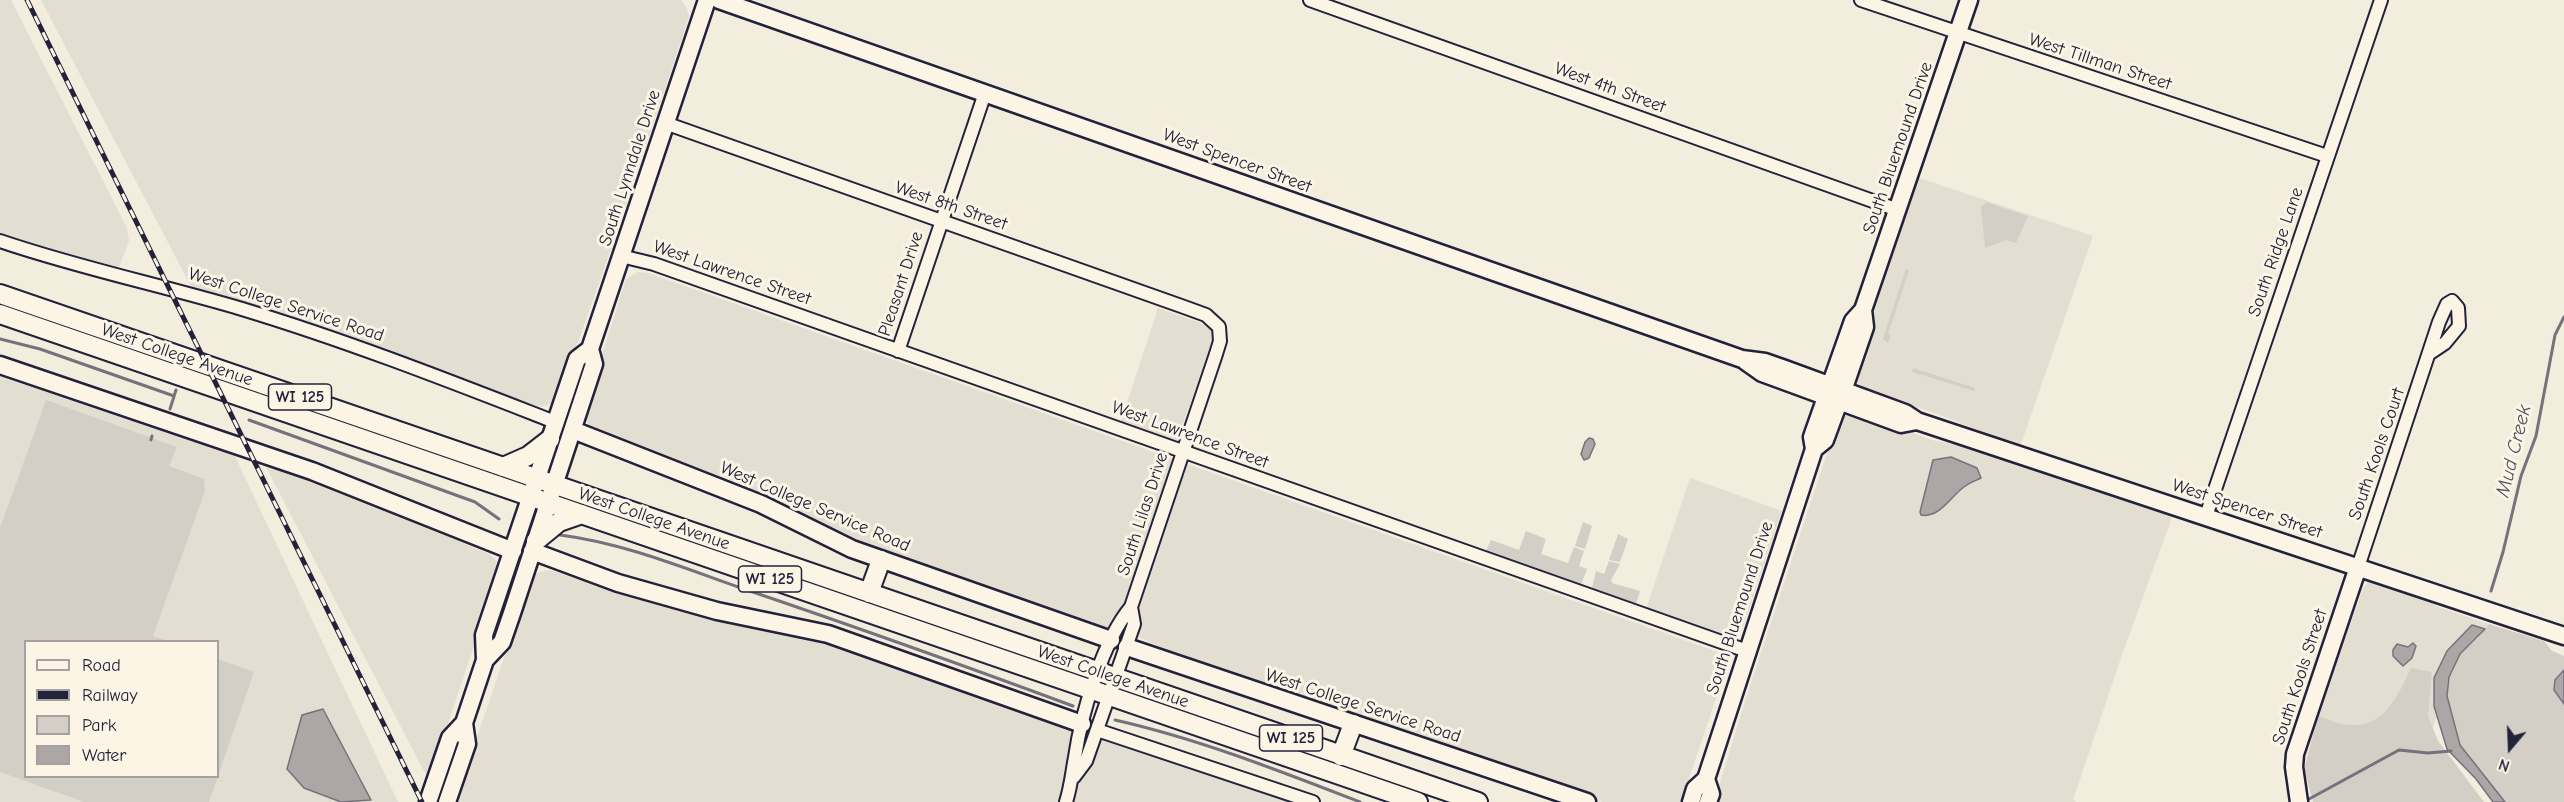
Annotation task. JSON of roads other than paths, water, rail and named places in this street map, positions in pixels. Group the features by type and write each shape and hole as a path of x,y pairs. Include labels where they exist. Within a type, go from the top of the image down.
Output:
{"main road":[{"name":"West College Avenue","path":"0,294 536,478 552,494 582,514 1411,801"},
{"name":"West College Avenue","path":"0,314 531,496 552,494 869,593 1478,802"},
{"path":"503,467 528,456 552,431"},
{"path":"534,546 559,522 582,514"},
{"path":"869,593 881,560"},
{"path":"1341,756 1353,724"}],"street":[{"name":"South Lynndale Drive","path":"484,660 502,642 594,364 590,349 707,0"},
{"name":"West Spencer Street","path":"719,0 1742,359 1762,373 1835,394 1901,424 1917,421 2564,636"},
{"name":"West 4th Street","path":"1310,0 1898,210"},
{"name":"West Tillman Street","path":"1861,0 2327,156"},
{"name":"South Bluemound Drive","path":"1691,802 1695,789 1706,779 1814,449 1812,437 1835,394 1852,321 1863,310 1970,0"},
{"name":"South Ridge Lane","path":"2206,516 2381,0"},
{"name":"Pleasant Drive","path":"898,351 985,93"},
{"name":"West 8th Street","path":"665,123 1206,315 1220,330"},
{"name":"West College Service Road","path":"0,241 62,261 205,298 299,327 393,360 552,431"},
{"name":"West Lawrence Street","path":"621,255 654,264 1746,651"},
{"name":"South Lilas Drive","path":"1090,727 1092,689 1120,620 1131,607 1216,354 1220,330"},
{"name":"South Lynndale Drive","path":"484,660 484,635 552,431 577,359 590,349"},
{"name":"South Kools Court","path":"2358,567 2430,353"},
{"path":"0,365 312,471 513,551"},
{"name":"West College Service Road","path":"573,430 749,499 833,541 881,560 1111,640"},
{"path":"534,546 618,583 717,611 828,634 1090,727 1313,802"},
{"name":"South Kools Street","path":"2299,802 2294,767 2295,753 2358,567"},
{"name":"South Lilas Drive","path":"1090,727 1110,696 1127,647 1134,624 1131,607"},
{"name":"West College Service Road","path":"1127,647 1587,802"},
{"path":"428,802 450,738 464,723 484,660"},
{"path":"447,802 467,744 464,723"},
{"path":"1066,802 1074,778 1074,758 1090,727"},
{"name":"South Bluemound Drive","path":"1706,779 1711,794 1708,802"}],"water":[{"path":"1589,438 1593,439 1595,444 1589,458 1584,460 1581,454"},
{"path":"1951,457 1977,468 1981,478 1964,487 1933,514 1921,515 1933,460"},
{"path":"2472,625 2485,629 2460,654 2449,677 2447,696 2460,745 2505,802 2493,802 2476,779 2447,749 2434,706 2434,678 2447,651"},
{"path":"2413,643 2416,646 2412,658 2403,666 2393,656 2393,650 2397,644 2408,647"},
{"path":"2564,670 2564,704 2554,690 2555,680"},
{"path":"323,709 371,800 341,802 304,788 287,769 302,715"}],"waterway":[{"name":"Mud Creek","path":"2491,591 2521,476 2536,436 2555,335 2564,317"},
{"path":"0,339 40,349 174,396"},
{"path":"170,409 176,390"},
{"path":"249,420 475,502 499,519"},
{"path":"151,440 152,436"},
{"path":"560,535 608,544 655,558 1073,706"},
{"path":"1115,720 1208,746 1360,802"},
{"path":"2309,799 2399,750 2428,753 2451,751"}],"railway":[{"path":"27,0 422,802"}]}
